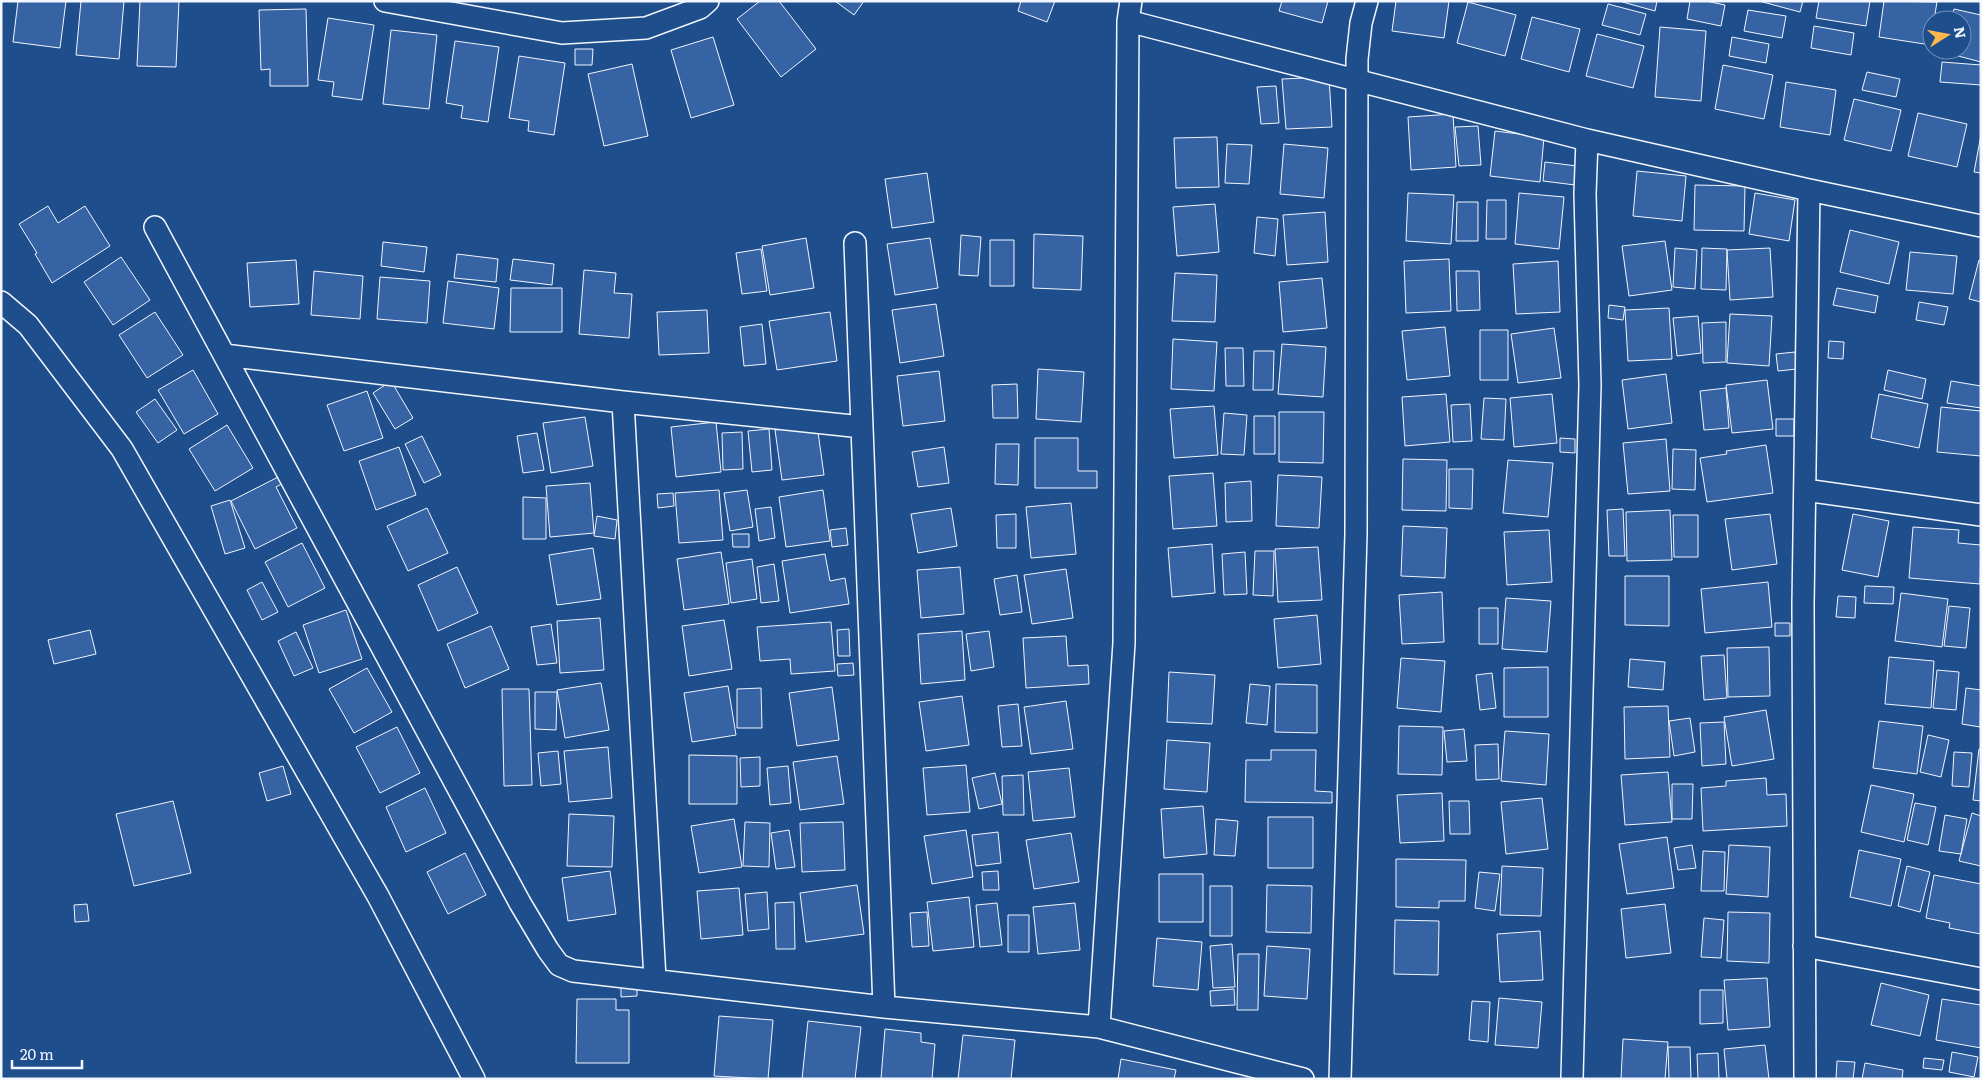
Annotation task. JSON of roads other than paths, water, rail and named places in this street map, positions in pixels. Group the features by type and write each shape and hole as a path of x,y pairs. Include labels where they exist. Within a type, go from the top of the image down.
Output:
{"street":[{"path":"385,1 562,33 646,28 700,8 708,1"},
{"path":"1340,1079 1356,534 1357,59 1361,24 1367,1"},
{"path":"1099,1027 1124,643 1130,11 1357,80 1588,140 1809,190 1981,226"},
{"path":"1572,1079 1590,385 1586,194 1588,140"},
{"path":"1805,1079 1803,604 1809,190"},
{"path":"155,227 515,894 559,965 573,971 884,1007 1099,1027 1303,1079"},
{"path":"855,243 884,1007"},
{"path":"1,302 28,325 122,449 378,896 474,1079"},
{"path":"224,355 623,402 862,427"},
{"path":"623,402 655,979"},
{"path":"1805,490 1981,515"},
{"path":"1804,946 1981,979"}]}
